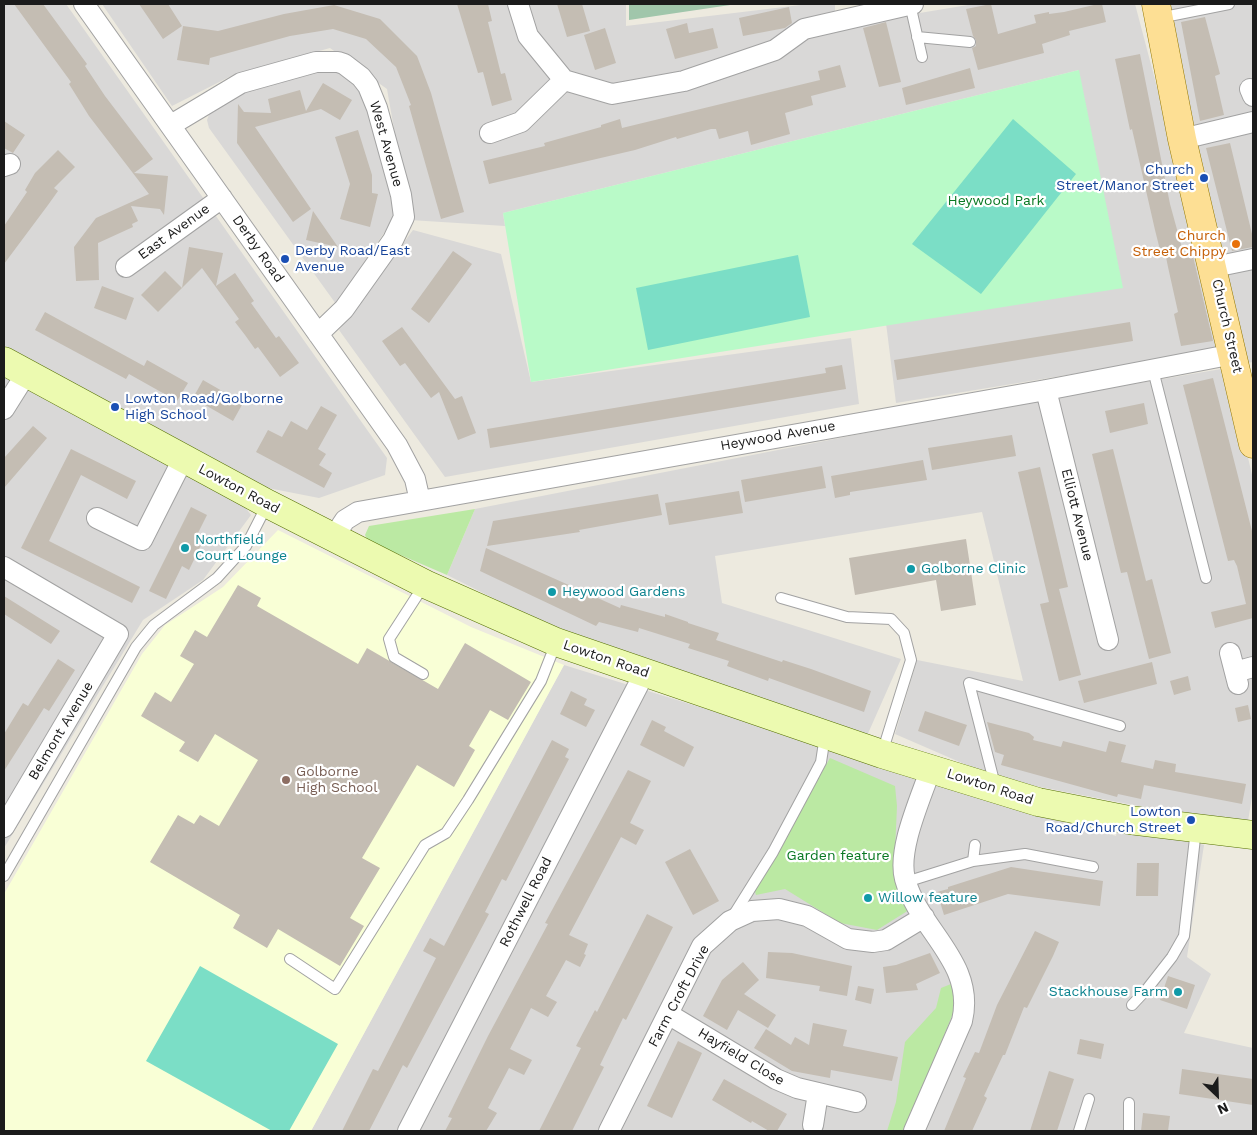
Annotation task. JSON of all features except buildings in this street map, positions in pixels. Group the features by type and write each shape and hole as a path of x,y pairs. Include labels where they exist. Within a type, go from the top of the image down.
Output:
{"main road":[{"name":"Church Street","path":"1157,11 1182,138 1214,267 1253,444"},
{"name":"Lowton Road","path":"15,367 333,538 425,584 556,642 882,754 1038,802 1129,820 1253,835"}],"street":[{"name":"Derby Road","path":"84,4 397,444 415,478 420,501"},
{"path":"518,4 528,36 564,80 612,94 684,82 775,50 804,29 912,4"},
{"name":"West Avenue","path":"171,126 241,83 316,62 338,62 361,77 377,108 401,194 404,217 393,240 344,309 318,334"},
{"path":"490,133 521,122 564,80"},
{"path":"1182,138 1253,122"},
{"name":"East Avenue","path":"126,267 222,198"},
{"path":"1214,267 1253,260"},
{"name":"Heywood Avenue","path":"333,538 345,520 358,512 1046,390 1234,354"},
{"path":"4,409 15,367"},
{"name":"Elliott Avenue","path":"1046,390 1108,640"},
{"path":"97,518 142,540 183,459"},
{"name":"Belmont Avenue","path":"4,568 118,634 4,827"},
{"name":"Rothwell Road","path":"408,1131 645,672"},
{"path":"914,1131 962,1021 965,1008 960,972 952,957 924,917 906,882 904,868 906,849 930,768"},
{"name":"Farm Croft Drive","path":"609,1131 702,946 730,921 752,911 779,909 807,916 848,938 873,942 886,940 924,917"},
{"name":"Hayfield Close","path":"668,1014 776,1080 797,1088 856,1102"},
{"path":"813,1125 818,1093"}],"lane":[{"path":"912,4 922,57"},
{"path":"1157,11 1229,4"},
{"path":"917,37 970,42"},
{"path":"1153,370 1206,578"},
{"path":"4,876 136,647 154,625 218,578 246,546 268,504"},
{"path":"423,674 394,657 389,639 425,584"},
{"path":"781,598 847,617 891,619 904,633 911,660 882,754"},
{"path":"290,959 335,989 425,845 446,833 468,800 541,681 556,642"},
{"path":"996,788 969,683 1120,726"},
{"path":"730,921 773,852 812,781 821,762 825,733"},
{"path":"1132,1004 1147,990 1172,958 1184,936 1196,828"},
{"path":"973,861 975,845"},
{"path":"906,882 973,861 1025,854 1093,867"},
{"path":"1079,1131 1089,1099"},
{"path":"1129,1103 1129,1131"}],"shaded area":[{"path":"4,4 66,4 387,458 385,475 319,498 268,488 4,345"},
{"path":"102,4 626,4 626,26 809,4 835,4 835,27 974,4 1135,4 1226,349 896,403 886,323 1079,70 503,213 505,226 410,220 387,89 330,48 233,75 172,106"},
{"path":"629,4 737,4 629,20"},
{"path":"1162,4 1253,4 1253,362 1247,363"},
{"path":"332,70 347,74 365,97 395,209 390,224 336,304 209,128 207,120 210,112 248,89 309,72"},
{"path":"413,230 501,254 531,382 851,338 859,404 445,477 339,330"},
{"path":"1227,368 1253,479 1253,791 1247,827 999,779 895,734 917,660 1023,681 982,512 715,556 722,603 901,659 866,738 571,637 447,575 475,509 1004,406"},
{"path":"4,375 242,503 251,515 203,580 143,620 4,848"},
{"name":"Golborne High School","path":"278,530 471,627 564,665 311,1131 4,1131 4,894 142,654 165,625 223,587"},
{"path":"564,665 1116,836 1118,824 1204,845 1187,957 1211,974 1184,1033 1253,1048 1253,1131 311,1131"}],"green space":[{"name":"Heywood Park","path":"1079,70 1123,288 531,382 503,213"},
{"path":"1013,119 1076,174 981,294 912,244"},
{"path":"798,255 810,317 648,350 636,288"},
{"path":"475,509 447,575 368,541 365,535 369,526"},
{"name":"Garden feature","path":"830,758 895,786 897,806 894,873 909,910 877,930 840,923 785,889 756,895 754,888"},
{"path":"200,966 338,1044 289,1131 272,1131 146,1061"},
{"path":"951,984 956,1006 905,1131 887,1131 896,1102 905,1042 936,1008 941,988"}],"place":[{"name":"Church Street/Manor Street","path":"1204,178"},
{"name":"Church Street Chippy","path":"1236,244"},
{"name":"Derby Road/East Avenue","path":"285,259"},
{"name":"Lowton Road/Golborne High School","path":"115,407"},
{"name":"Northfield Court Lounge","path":"185,548"},
{"name":"Golborne Clinic","path":"911,569"},
{"name":"Heywood Gardens","path":"552,592"},
{"name":"Golborne High School","path":"286,780"},
{"name":"Lowton Road/Church Street","path":"1191,820"},
{"name":"Willow feature","path":"868,898"},
{"name":"Stackhouse Farm","path":"1178,992"}]}
